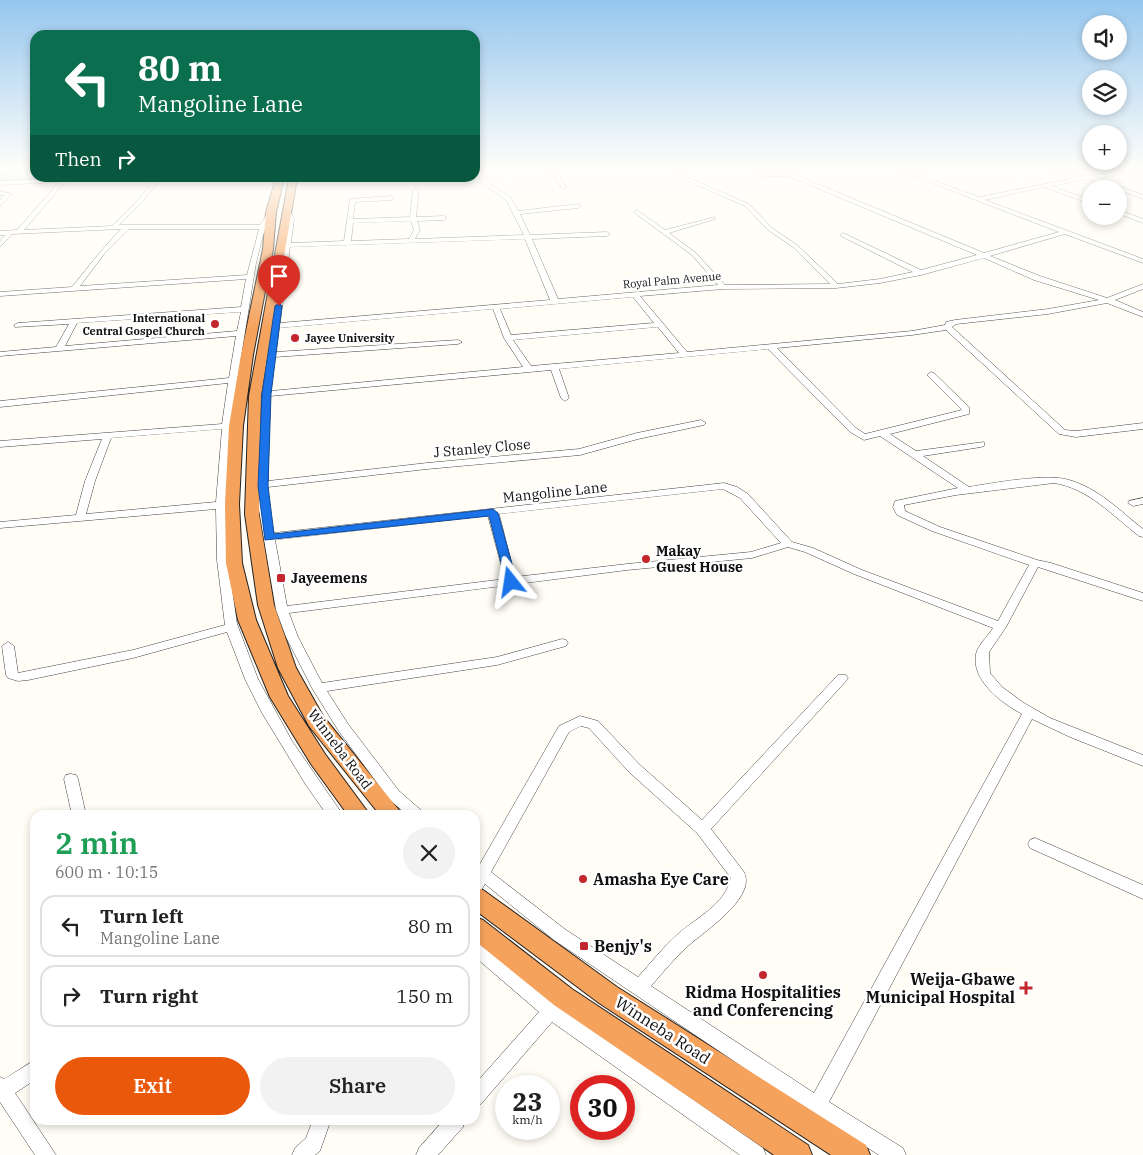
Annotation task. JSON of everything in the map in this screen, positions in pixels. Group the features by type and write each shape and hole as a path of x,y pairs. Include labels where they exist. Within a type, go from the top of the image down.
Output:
{"highway":[{"name":"Winneba Road","path":"276,223 268,250 245,364 230,458 234,563 248,620 280,697 318,759 356,810"},
{"name":"Winneba Road","path":"277,223 255,396 258,454 252,514 266,605 286,668 316,721 388,810"},
{"name":"Winneba Road","path":"480,885 608,995 856,1155"},
{"name":"Winneba Road","path":"480,931 563,997 798,1155"}],"street":[{"path":"18,232 26,223"},
{"path":"114,227 118,223"},
{"path":"263,223 250,277 226,426 230,458 222,505 221,561 232,627 248,669 280,735 332,810"},
{"path":"291,223 258,454 269,537 282,610 292,637 318,688 343,727 394,795 410,810"},
{"path":"347,243 350,223"},
{"path":"410,242 417,233 414,223"},
{"path":"520,223 555,302"},
{"path":"652,223 694,254 723,287"},
{"path":"664,232 696,223"},
{"path":"764,223 770,229 796,246 836,286"},
{"path":"908,223 1037,278 1143,315"},
{"path":"1040,223 1143,261"},
{"path":"0,234 114,227 262,227"},
{"path":"75,288 103,252 127,227"},
{"name":"Royal Palm Avenue","path":"276,326 723,287 836,286 888,280 921,273 1064,232"},
{"path":"0,245 10,233"},
{"path":"289,244 410,242 607,234"},
{"path":"843,235 921,273"},
{"path":"0,294 250,277"},
{"path":"266,394 912,333 948,327 949,324 955,322 1006,317 1106,301 1143,286"},
{"path":"635,295 684,355"},
{"path":"495,306 508,338 529,370"},
{"path":"18,324 244,310"},
{"path":"59,348 75,320"},
{"path":"508,338 659,325"},
{"path":"948,327 1062,432 1076,434 1143,426"},
{"path":"0,354 241,333"},
{"path":"272,356 458,342"},
{"path":"771,347 853,430 864,437 966,412 966,409 931,375"},
{"path":"555,368 566,398"},
{"path":"0,404 232,380"},
{"name":"J Stanley Close","path":"263,486 427,466 580,452 637,436 701,423"},
{"path":"0,444 107,437 226,426"},
{"path":"882,433 967,490"},
{"path":"80,519 90,481 107,437"},
{"path":"916,454 981,444"},
{"path":"1143,534 1108,507 1073,483 1065,480 967,490 909,500 899,503 898,507 901,512 922,523 1035,563 1047,565 1143,597"},
{"name":"Mangoline Lane","path":"269,537 724,486 733,488 744,496 788,544"},
{"path":"0,525 222,505"},
{"path":"493,513 511,582"},
{"path":"282,610 752,555 788,544 809,550 858,572 1000,626"},
{"path":"1035,563 982,656 984,672 990,686 1006,700 1052,724 1143,760"},
{"path":"8,646 12,675 18,677 76,668 232,627"},
{"path":"318,688 497,661 562,643"},
{"path":"702,829 842,678"},
{"path":"817,1105 1029,712"},
{"path":"480,877 564,729 580,721 593,724 634,768 702,829 739,877 738,886 727,904 684,939 640,988"},
{"path":"71,780 78,810"},
{"path":"1035,844 1143,892"},
{"path":"480,884 896,1155"},
{"path":"480,951 551,1011 756,1155"},
{"path":"480,1092 551,1011"},
{"path":"30,1072 1,1089 46,1155"},
{"path":"302,1155 313,1144 320,1125"},
{"path":"426,1155 452,1125"}],"place":[{"name":"International Central Gospel Church","path":"215,324"},
{"name":"Jayee University","path":"295,338"},
{"name":"Makay Guest House","path":"646,559"},
{"name":"Jayeemens","path":"281,578"},
{"name":"Amasha Eye Care","path":"583,879"},
{"name":"Benjy's","path":"584,946"},
{"name":"Ridma Hospitalities and Conferencing","path":"763,975"},
{"name":"Weija-Gbawe Municipal Hospital","path":"1026,988"}],"route":[{"path":"279,306 266,394 263,486 264,510 269,537 493,513 511,582"}]}
